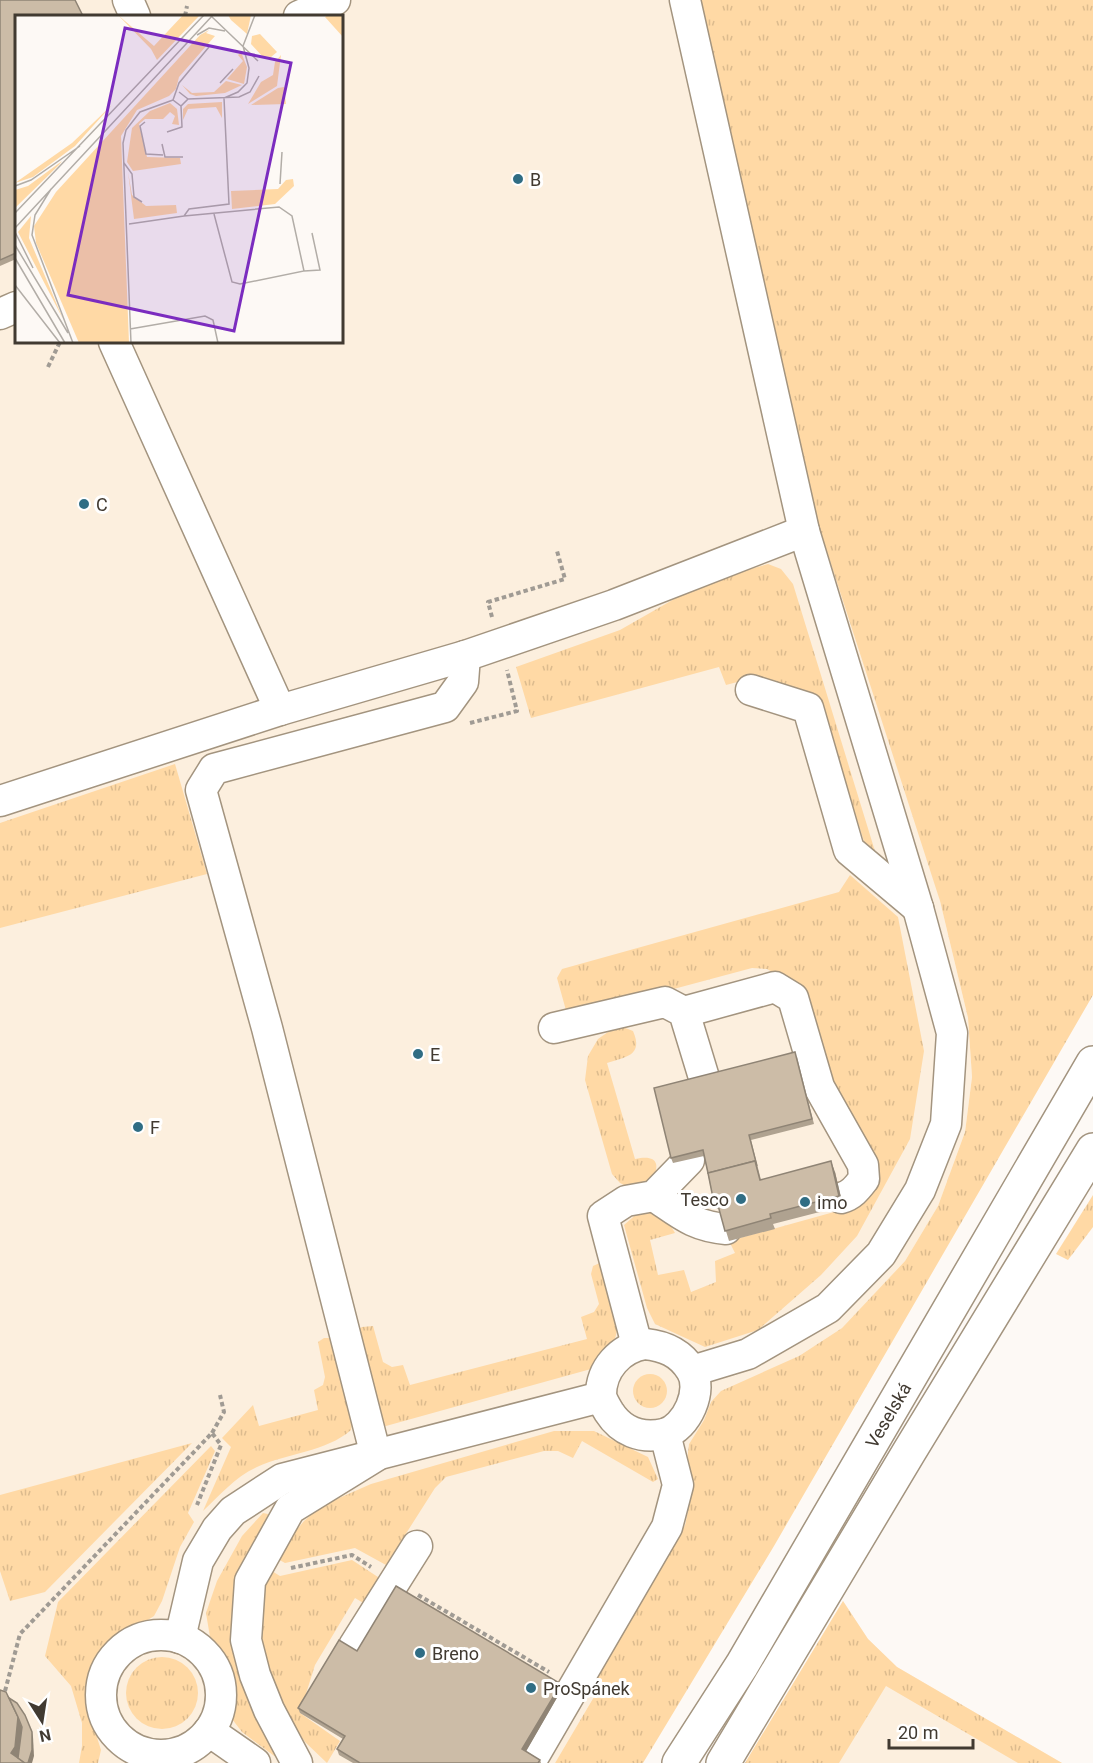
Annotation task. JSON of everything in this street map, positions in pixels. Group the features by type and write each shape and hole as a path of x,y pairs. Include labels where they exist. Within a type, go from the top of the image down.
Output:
{"main road":[{"name":"Veselská","path":"679,1762 742,1665 1093,1063"},
{"name":"Veselská","path":"723,1763 1093,1150"}],"lane":[{"path":"128,0 135,15"},
{"path":"301,15 335,0"},
{"path":"685,0 804,531 918,908 952,1033 946,1124 920,1190 881,1254 828,1308 748,1354 692,1371"},
{"path":"0,314 15,308"},
{"path":"115,344 280,710"},
{"path":"0,801 280,710 465,656 614,605 804,531"},
{"path":"375,1456 337,1298 267,1028 201,790 214,769 445,707 463,682 465,656"},
{"path":"751,690 808,708 849,850 918,908"},
{"path":"554,1028 665,1002 684,1012 776,987 793,998 819,1087 863,1166 864,1179 856,1190 841,1198"},
{"path":"684,1012 705,1080"},
{"path":"637,1346 603,1216 627,1201 654,1196 689,1160"},
{"path":"654,1196 693,1222 706,1227 726,1229"},
{"path":"637,1346 661,1346 675,1353 692,1371 695,1394 691,1409 678,1426 665,1434 637,1435 622,1428 614,1420 601,1397 604,1378 611,1364 622,1352 637,1346"},
{"path":"180,1638 198,1561 217,1529 233,1511 282,1479 601,1397"},
{"path":"535,1754 667,1527 678,1485 665,1434"},
{"path":"297,1763 269,1710 255,1676 246,1640 250,1581 290,1509 375,1456"},
{"path":"354,1646 417,1546"},
{"path":"161,1635 180,1638 197,1646 210,1660 219,1677 221,1696 218,1714 209,1731 196,1744 180,1752 162,1755 121,1754 104,1715 101,1696 103,1677 112,1660 125,1646 142,1638 161,1635"},
{"path":"209,1731 255,1763"}],"path":[{"path":"185,15 187,6"},
{"path":"48,367 59,344"},
{"path":"5,1690 20,1634 212,1433 224,1412 220,1395"},
{"path":"194,1514 221,1445 212,1433"},
{"path":"289,1568 352,1555 377,1570"},
{"path":"413,1592 557,1677"}],"shaded area":[{"path":"0,0 697,0 940,901 968,1018 972,1077 965,1132 938,1206 905,1261 842,1328 799,1356 711,1402 704,1420 689,1444 687,1460 693,1487 685,1525 591,1686 598,1690 555,1763 0,1763"},
{"path":"843,1601 868,1639 897,1667 1062,1763 745,1763"}],"green space":[{"path":"697,0 1093,0 1093,995 774,1546 643,1763 555,1763 598,1690 591,1686 685,1525 693,1487 687,1460 689,1444 704,1420 711,1402 721,1391 799,1356 842,1328 905,1261 938,1206 965,1132 972,1077 968,1018 940,901 812,505"},
{"path":"768,564 781,569 793,584 878,861 869,857 825,720 745,680 726,685 719,667 531,718 516,667 620,630 704,582"},
{"path":"175,764 207,874 0,928 0,823"},
{"path":"850,875 898,917 924,1051 910,1139 857,1236 821,1275 758,1330 705,1347 655,1324 647,1308 624,1225 640,1211 657,1214 669,1223 675,1233 650,1240 658,1275 684,1270 691,1292 716,1282 715,1261 735,1253 729,1241 834,1212 846,1214 847,1205 862,1198 782,977 767,969 752,968 573,1016 567,1014 557,978 562,969 839,892"},
{"path":"618,1025 633,1031 636,1046 634,1051 626,1057 607,1063 635,1159 652,1159 656,1165 651,1182 630,1188 620,1183 612,1174 585,1080 588,1056 598,1039"},
{"path":"1093,1195 1093,1227 1068,1260 1056,1254"},
{"path":"602,1262 614,1304 617,1329 608,1350 591,1369 386,1426 382,1425 381,1411 359,1329 373,1326 383,1362 392,1367 403,1365 410,1385 587,1339 581,1317 594,1312 599,1304 591,1274 593,1266"},
{"path":"324,1338 332,1338 353,1419 351,1430 318,1448 269,1462 249,1471 203,1511 231,1447 222,1438 253,1405 259,1426 318,1410 314,1390 323,1385 325,1377 318,1342"},
{"path":"650,1374 662,1379 667,1391 662,1403 650,1408 638,1403 633,1391 638,1379"},
{"path":"554,1431 594,1431 648,1457 658,1479 653,1482 582,1441 573,1458 558,1451 544,1451 446,1477 435,1488 386,1565 355,1548 285,1563 274,1557 304,1521 321,1506 371,1484"},
{"path":"192,1443 45,1592 10,1601 0,1571 0,1495"},
{"path":"211,1446 215,1451 188,1513 194,1522 180,1547 162,1601 154,1616 115,1636 93,1664 86,1703 101,1750 98,1763 79,1763 82,1723 71,1686 45,1656 58,1602"},
{"path":"263,1513 268,1514 269,1518 243,1560 233,1602 234,1629 281,1756 277,1758 242,1732 232,1719 229,1680 222,1659 210,1637 206,1613 217,1581 242,1536"},
{"path":"352,1560 381,1579 365,1604 355,1598 315,1665 300,1713 340,1741 327,1763 305,1742 278,1702 259,1643 258,1606 267,1568 280,1576"},
{"path":"843,1601 868,1639 897,1667 1062,1763 1018,1763 886,1686 839,1763 745,1763"},
{"path":"162,1657 182,1663 192,1673 198,1693 192,1713 182,1723 162,1729 142,1723 132,1713 126,1693 132,1673 142,1663"}],"building":[{"path":"0,0 75,0 82,15 15,15 15,253 0,260"},
{"path":"795,1052 812,1119 749,1135 757,1166 755,1161 708,1173 703,1150 671,1158 654,1088"},
{"path":"755,1161 760,1180 831,1161 839,1196 770,1214 771,1218 725,1231 716,1198 713,1198 708,1173"},
{"path":"396,1586 561,1684 522,1749 540,1760 538,1763 360,1763 337,1749 345,1736 298,1708 339,1640 357,1651"},
{"path":"0,1690 6,1692 18,1717 15,1747 11,1753 25,1763 0,1763"},
{"path":"9,1698 17,1703 32,1732 32,1750 28,1763 18,1758 22,1727"}],"place":[{"name":"B","path":"518,179"},
{"name":"C","path":"84,504"},
{"name":"E","path":"418,1054"},
{"name":"F","path":"138,1127"},
{"name":"Tesco","path":"741,1199"},
{"name":"imo","path":"805,1202"},
{"name":"Breno","path":"420,1653"},
{"name":"ProSpánek","path":"531,1688"}]}
